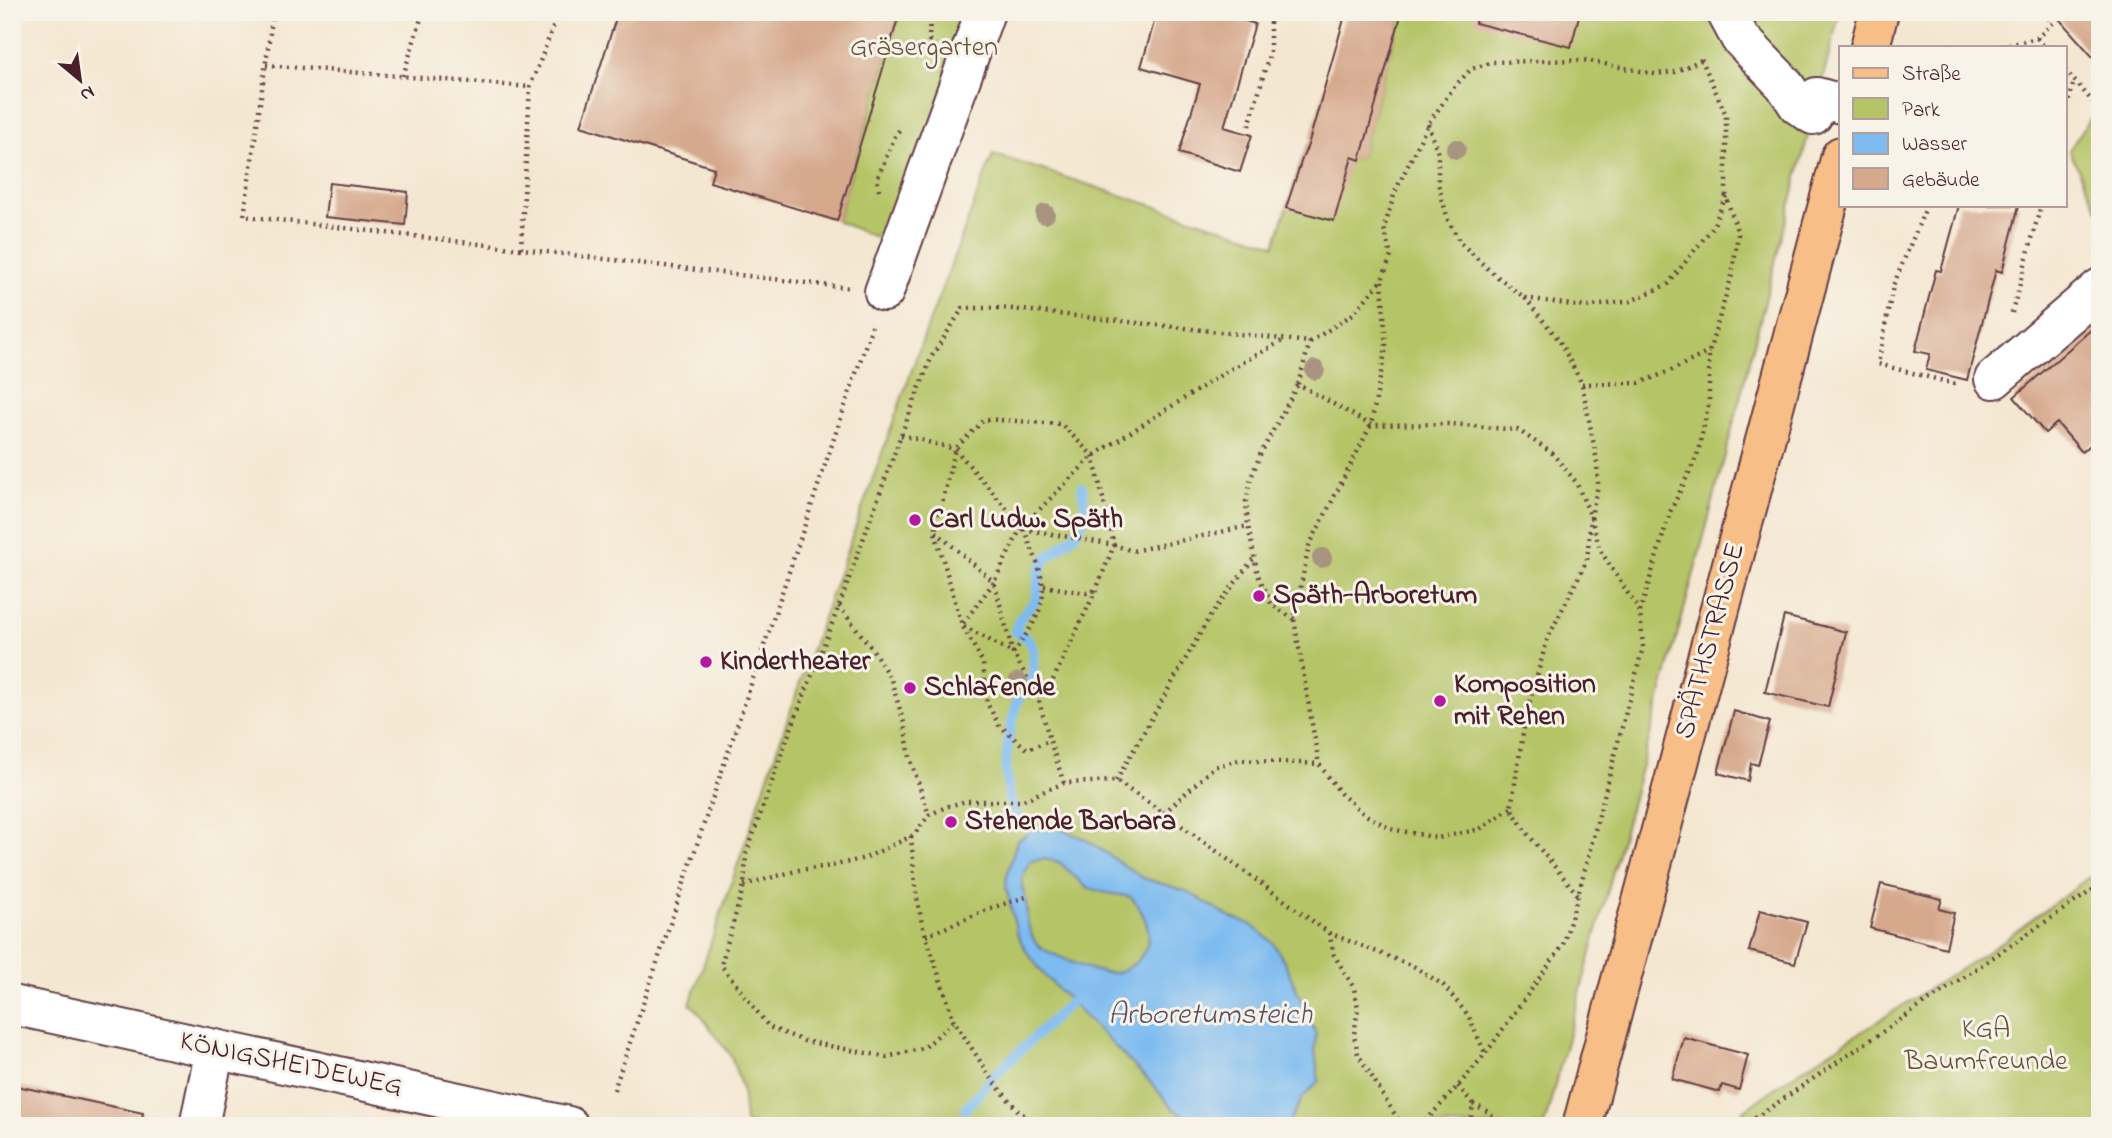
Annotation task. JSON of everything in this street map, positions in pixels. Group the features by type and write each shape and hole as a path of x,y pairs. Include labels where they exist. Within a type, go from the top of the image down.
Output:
{"main road":[{"path":"1870,46 1879,12"},
{"name":"SPÄTHSTRASSE","path":"1582,1126 1839,163"}],"street":[{"path":"884,292 985,12"},
{"path":"1726,12 1740,38 1784,84 1798,106 1823,105"},
{"path":"1994,379 2100,288"},
{"name":"KÖNIGSHEIDEWEG","path":"12,1005 569,1126"},
{"path":"199,1126 215,1049"}],"path":[{"path":"273,12 244,216 884,292 614,1090"},
{"path":"403,76 423,12"},
{"path":"521,248 530,87 559,12"},
{"path":"1249,126 1270,52 1270,12"},
{"path":"2006,46 2036,38 2053,23 2043,12"},
{"path":"2036,38 2044,46"},
{"path":"1421,1126 1486,1054 1563,945 1643,647 1640,612 1670,512 1696,456 1709,403 1709,352 1732,275 1738,234 1726,196 1726,115 1701,60 1703,49"},
{"path":"954,1021 924,1048 887,1056 804,1041 769,1027 721,965 744,886 746,855 787,739 932,356 963,308 1004,308 1310,342 1353,314 1382,280 1391,256 1384,228 1395,192 1428,124 1454,87 1471,69 1493,62 1584,60 1655,74 1675,72 1701,60"},
{"path":"266,65 530,87"},
{"path":"2066,71 2100,110"},
{"path":"2066,110 2074,80"},
{"path":"1428,124 1438,153 1438,183 1448,220 1460,242 1490,271 1525,298 1559,340 1582,384 1597,461 1598,485 1591,517 1587,560 1547,640 1526,715 1511,808 1578,895"},
{"path":"1525,298 1587,307 1631,301 1668,284 1713,227 1726,196"},
{"path":"1927,206 1893,286 1878,364 1983,391 1994,379 2041,206"},
{"path":"1382,280 1386,346 1371,425 1309,546 1294,619 1319,764 1341,794 1356,808 1391,829 1438,838 1480,829 1511,808"},
{"path":"962,625 994,582 1022,529 1093,456 1229,370 1285,339"},
{"path":"1294,619 1272,605 1258,575 1246,501 1260,454 1298,384 1310,342"},
{"path":"1582,384 1639,383 1709,352"},
{"path":"1298,384 1371,425 1451,424 1518,430 1552,453 1576,482 1591,517 1600,550 1640,612"},
{"path":"1038,696 1053,680 1096,590 1114,545 1093,456 1061,424 985,419 956,449 935,532 962,625 983,663 987,703 999,725 1027,749 1050,741"},
{"path":"901,435 956,449 1022,529 1044,586 1041,610 1014,652"},
{"path":"1022,529 1114,545 1133,551 1248,526"},
{"path":"935,532 994,582 1016,659 1038,696 1064,783"},
{"path":"1116,781 1210,616 1254,559"},
{"path":"1044,586 1086,593 1096,590"},
{"path":"839,606 873,650 891,680 904,723 910,758 929,815"},
{"path":"962,625 1014,652"},
{"path":"1164,813 1214,767 1239,760 1319,764"},
{"path":"744,886 799,870 865,858 911,836 929,815 966,801 1021,801 1064,783 1116,781 1329,933 1415,967 1443,985 1468,1015 1486,1054"},
{"path":"911,836 915,884 926,936 954,1021 993,1081 1019,1112 1042,1126"},
{"path":"1743,1126 2100,886"},
{"path":"926,936 991,908 1026,897"},
{"path":"1329,933 1334,955 1354,988 1359,1008 1354,1035 1358,1054 1402,1126"},
{"path":"1458,1086 1473,1104 1489,1112 1502,1126"},
{"path":"1470,1126 1473,1104"}],"green space":[{"name":"Gräsergarten","path":"900,12 970,12 891,244 837,221"},
{"name":"Späth-Arboretum","path":"1402,12 1840,12 1707,525 1544,1126 760,1126 745,1123 742,1089 731,1056 690,1004 805,668 921,344 993,154 1275,245 1308,145 1360,159"},
{"path":"2095,112 2100,118 2100,214 2069,150"},
{"name":"KGA Baumfreunde","path":"2100,869 2100,1126 1723,1126 1790,1077 1995,947"}],"water":[{"name":"Arboretumsteich","path":"1051,825 1085,839 1143,878 1186,891 1232,918 1250,924 1273,943 1284,961 1316,1034 1315,1052 1319,1081 1303,1097 1287,1126 1213,1126 1173,1109 1153,1085 1045,976 1017,934 1006,887 1017,841 1032,831","holes":["1043,859 1059,862 1086,887 1131,897 1137,905 1146,921 1148,938 1142,955 1130,967 1114,973 1095,971 1052,954 1036,943 1028,923 1022,888 1023,876 1031,861"]}],"building":[{"path":"618,12 900,12 837,221 710,182 714,168 581,126"},
{"path":"1157,12 1218,12 1255,24 1224,127 1252,135 1240,172 1179,153 1200,84 1141,67"},
{"path":"1346,12 1402,12 1360,160 1352,157 1334,221 1286,208 1308,145"},
{"path":"1476,12 1580,12 1571,47 1475,23"},
{"path":"2053,12 2100,12 2100,65"},
{"path":"329,183 408,192 405,225 325,217"},
{"path":"1959,206 2019,206 2002,272 1996,270 1967,380 1926,370 1930,354 1915,351 1936,270 1941,271"},
{"path":"2100,322 2100,437 2082,452 2057,423 2045,433 2014,397"},
{"path":"1784,616 1846,632 1828,707 1765,692"},
{"path":"1734,711 1770,722 1758,765 1751,763 1748,781 1718,773"},
{"path":"1881,884 1942,899 1939,909 1954,913 1946,948 1870,928"},
{"path":"1760,910 1807,922 1795,963 1749,951"},
{"path":"1684,1038 1748,1055 1739,1090 1722,1085 1720,1092 1672,1079"},
{"path":"12,1085 143,1113 141,1126 12,1126"}],"waterway":[{"path":"1032,831 1019,819 1009,799 1006,769 1008,739 1018,699 1033,675 1034,650 1029,640 1015,631 1020,618 1036,600 1040,569 1047,558 1075,535 1083,520 1086,510 1082,487"},
{"path":"965,1109 995,1075 1071,1002"}],"place":[{"name":"Carl Ludw. Späth","path":"915,520"},
{"name":"Späth-Arboretum","path":"1259,596"},
{"name":"Kindertheater","path":"706,662"},
{"name":"Schlafende","path":"910,688"},
{"name":"Komposition mit Rehen","path":"1440,701"},
{"name":"Stehende Barbara","path":"951,822"}]}
